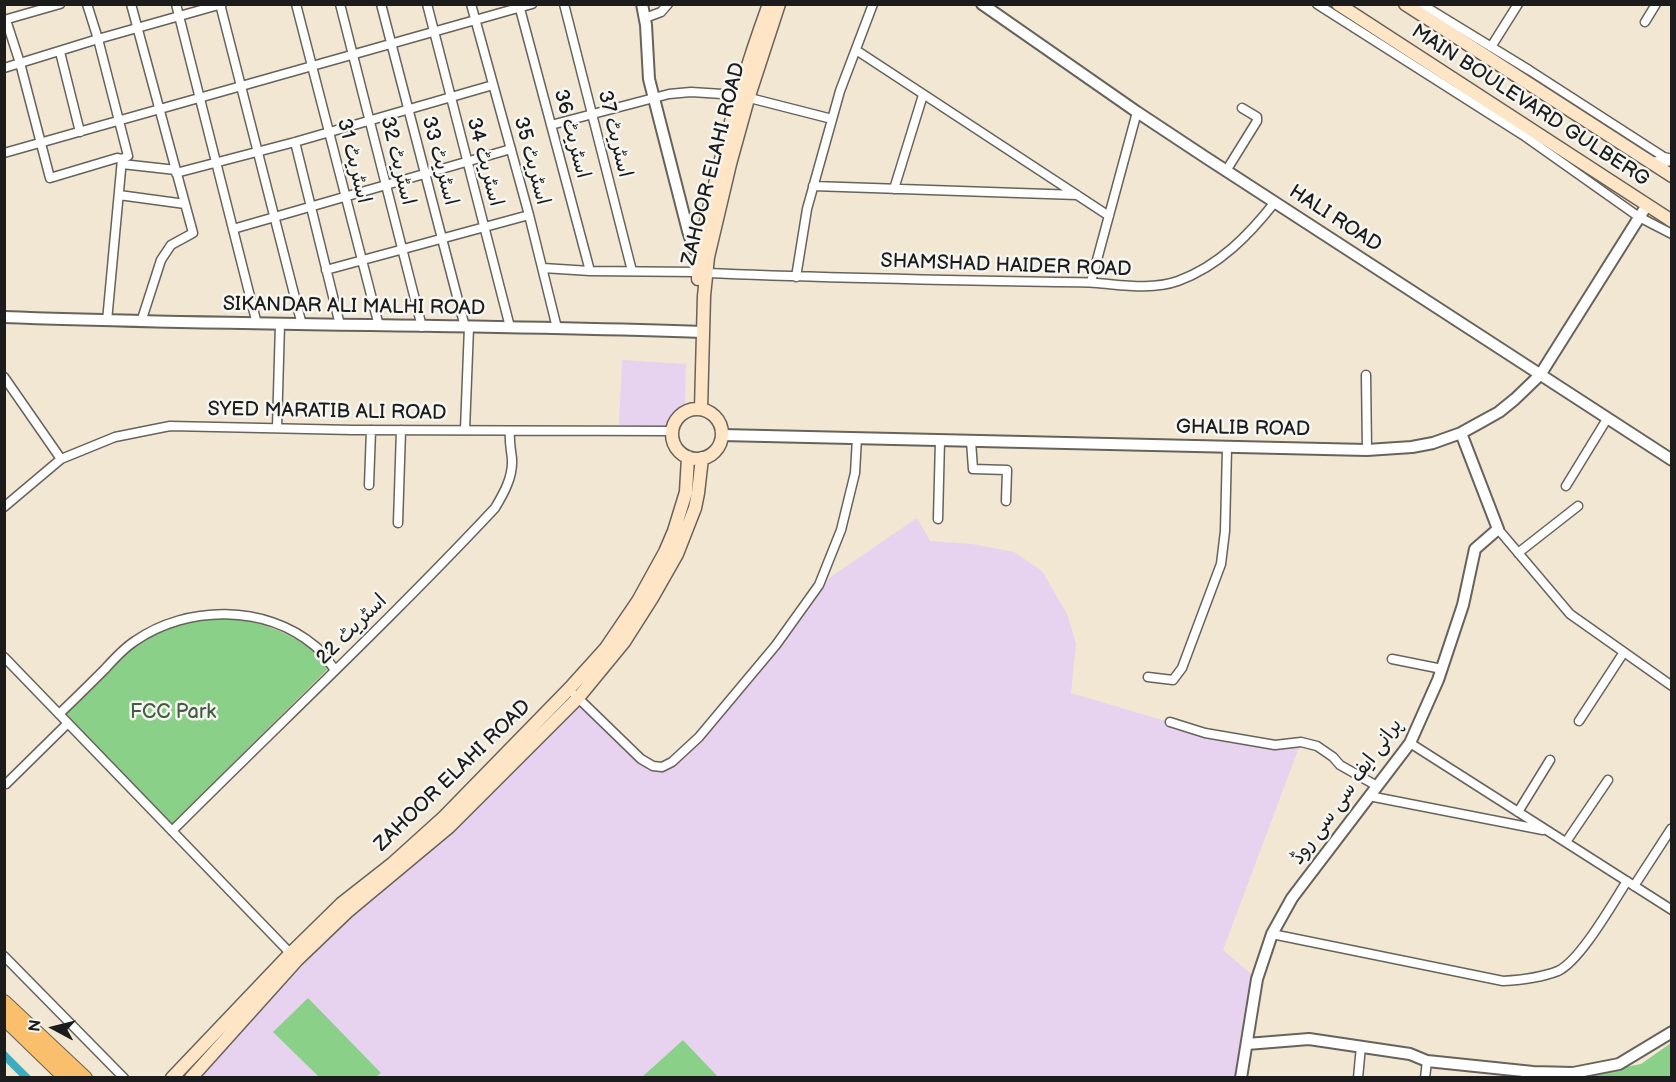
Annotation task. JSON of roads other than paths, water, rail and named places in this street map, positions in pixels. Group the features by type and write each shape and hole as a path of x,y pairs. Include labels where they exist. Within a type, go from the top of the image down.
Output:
{"highway":[{"path":"4,1002 85,1077"},
{"path":"4,1018 66,1077"}],"main road":[{"name":"ZAHOOR ELAHI ROAD","path":"697,409 702,272 700,252 710,203 769,4"},
{"name":"ZAHOOR ELAHI ROAD","path":"702,272 712,240 743,97 779,4"},
{"name":"MAIN BOULEVARD GULBERG","path":"1338,4 1671,221"},
{"name":"MAIN BOULEVARD GULBERG","path":"1405,4 1671,176"},
{"path":"697,409 714,415 719,421 722,435 716,450 702,458 688,457 681,453 676,447 673,432 679,417 697,409"},
{"name":"ZAHOOR ELAHI ROAD","path":"573,694 638,601 665,552 686,492 688,457"},
{"name":"ZAHOOR ELAHI ROAD","path":"172,1077 294,956 449,827 624,642 677,554 695,508 702,458"},
{"name":"ZAHOOR ELAHI ROAD","path":"191,1077 294,956"}],"street":[{"path":"60,4 5,20 20,63 50,178 117,158 122,161 176,171 216,163 494,85"},
{"path":"87,4 128,156 122,161 107,321"},
{"path":"131,4 192,233 171,245 161,261 141,322"},
{"path":"176,4 257,324"},
{"name":"اسٹریٹ 31","path":"296,4 379,326"},
{"name":"اسٹریٹ 32","path":"340,4 422,327"},
{"name":"اسٹریٹ 33","path":"381,4 467,327 465,430"},
{"name":"اسٹریٹ 34","path":"427,4 510,327"},
{"name":"اسٹریٹ 35","path":"471,4 557,327"},
{"path":"4,153 532,4"},
{"name":"اسٹریٹ 37","path":"564,4 632,271"},
{"path":"642,4 645,18 647,68 654,98 688,231 694,249 700,252"},
{"path":"645,18 661,12 669,4"},
{"path":"796,277 813,186 840,91 873,4"},
{"name":"HALI ROAD","path":"982,4 1226,171 1671,460"},
{"path":"1317,4 1523,135 1639,217 1671,234"},
{"path":"1421,4 1664,157 1671,159"},
{"path":"1491,47 1518,4"},
{"path":"1645,22 1656,4"},
{"path":"4,68 221,5 302,325"},
{"name":"اسٹریٹ 36","path":"520,6 590,271"},
{"path":"856,50 1109,216"},
{"path":"60,52 80,132"},
{"path":"551,125 669,94 691,92 743,97 832,119"},
{"path":"894,189 924,94"},
{"path":"1226,171 1257,121 1257,117 1242,108"},
{"path":"1091,282 1137,112"},
{"path":"295,142 340,325"},
{"path":"233,229 511,149"},
{"path":"1651,163 1671,159"},
{"path":"813,186 1077,195"},
{"path":"118,195 185,204"},
{"name":"SHAMSHAD HAIDER ROAD","path":"543,268 796,277 1091,282 1159,286 1208,267 1234,248 1258,224 1275,202"},
{"name":"GHALIB ROAD","path":"722,435 1227,448 1367,450 1412,447 1461,433 1499,412 1540,375 1647,205"},
{"path":"326,270 529,215"},
{"name":"SIKANDAR ALI MALHI ROAD","path":"4,317 141,322 557,327 699,332"},
{"path":"277,428 280,324"},
{"path":"1366,375 1367,450"},
{"path":"4,377 61,459"},
{"path":"1566,486 1607,419"},
{"name":"SYED MARATIB ALI ROAD","path":"4,507 61,459 115,437 170,426 673,432"},
{"path":"369,485 371,430"},
{"path":"398,523 401,430"},
{"name":"اسٹریٹ 22","path":"172,831 495,508 510,476 512,459 509,444 510,430"},
{"path":"1461,433 1498,529 1570,614 1671,686"},
{"path":"573,694 641,759 653,766 662,767 672,762 699,737 776,645 819,585 841,530 855,473 857,438"},
{"path":"938,519 940,440"},
{"path":"971,441 973,469 1007,470 1006,501"},
{"path":"1148,677 1173,680 1182,668 1221,564 1225,531 1227,448"},
{"path":"1518,553 1578,506"},
{"name":"پرانی ایف سی سی روڈ","path":"1241,1077 1257,979 1272,933 1292,898 1410,743 1442,669 1463,605 1475,549 1498,529"},
{"path":"60,714 134,641 172,622 212,614 245,616 282,625 317,647 335,670"},
{"path":"1579,721 1624,652"},
{"path":"4,657 294,956"},
{"path":"1392,659 1442,669"},
{"path":"1170,722 1205,733 1252,742 1275,745 1301,742 1317,746 1333,756 1340,765 1377,786"},
{"path":"6,784 68,723"},
{"path":"1410,743 1671,910"},
{"path":"1518,812 1550,760"},
{"path":"1566,842 1608,780"},
{"path":"1369,796 1548,831"},
{"path":"1272,933 1503,981 1533,979 1561,970 1581,951 1671,829"},
{"path":"4,956 124,1077"},
{"path":"1247,1044 1310,1039 1410,1054 1427,1061 1533,1075 1574,1073 1619,1064 1671,1032"},
{"path":"1358,1077 1361,1046"},
{"path":"1425,1077 1427,1061"}],"waterway":[{"path":"4,1055 27,1078"}],"park label":[{"name":"FCC Park","path":"173,713"}]}
